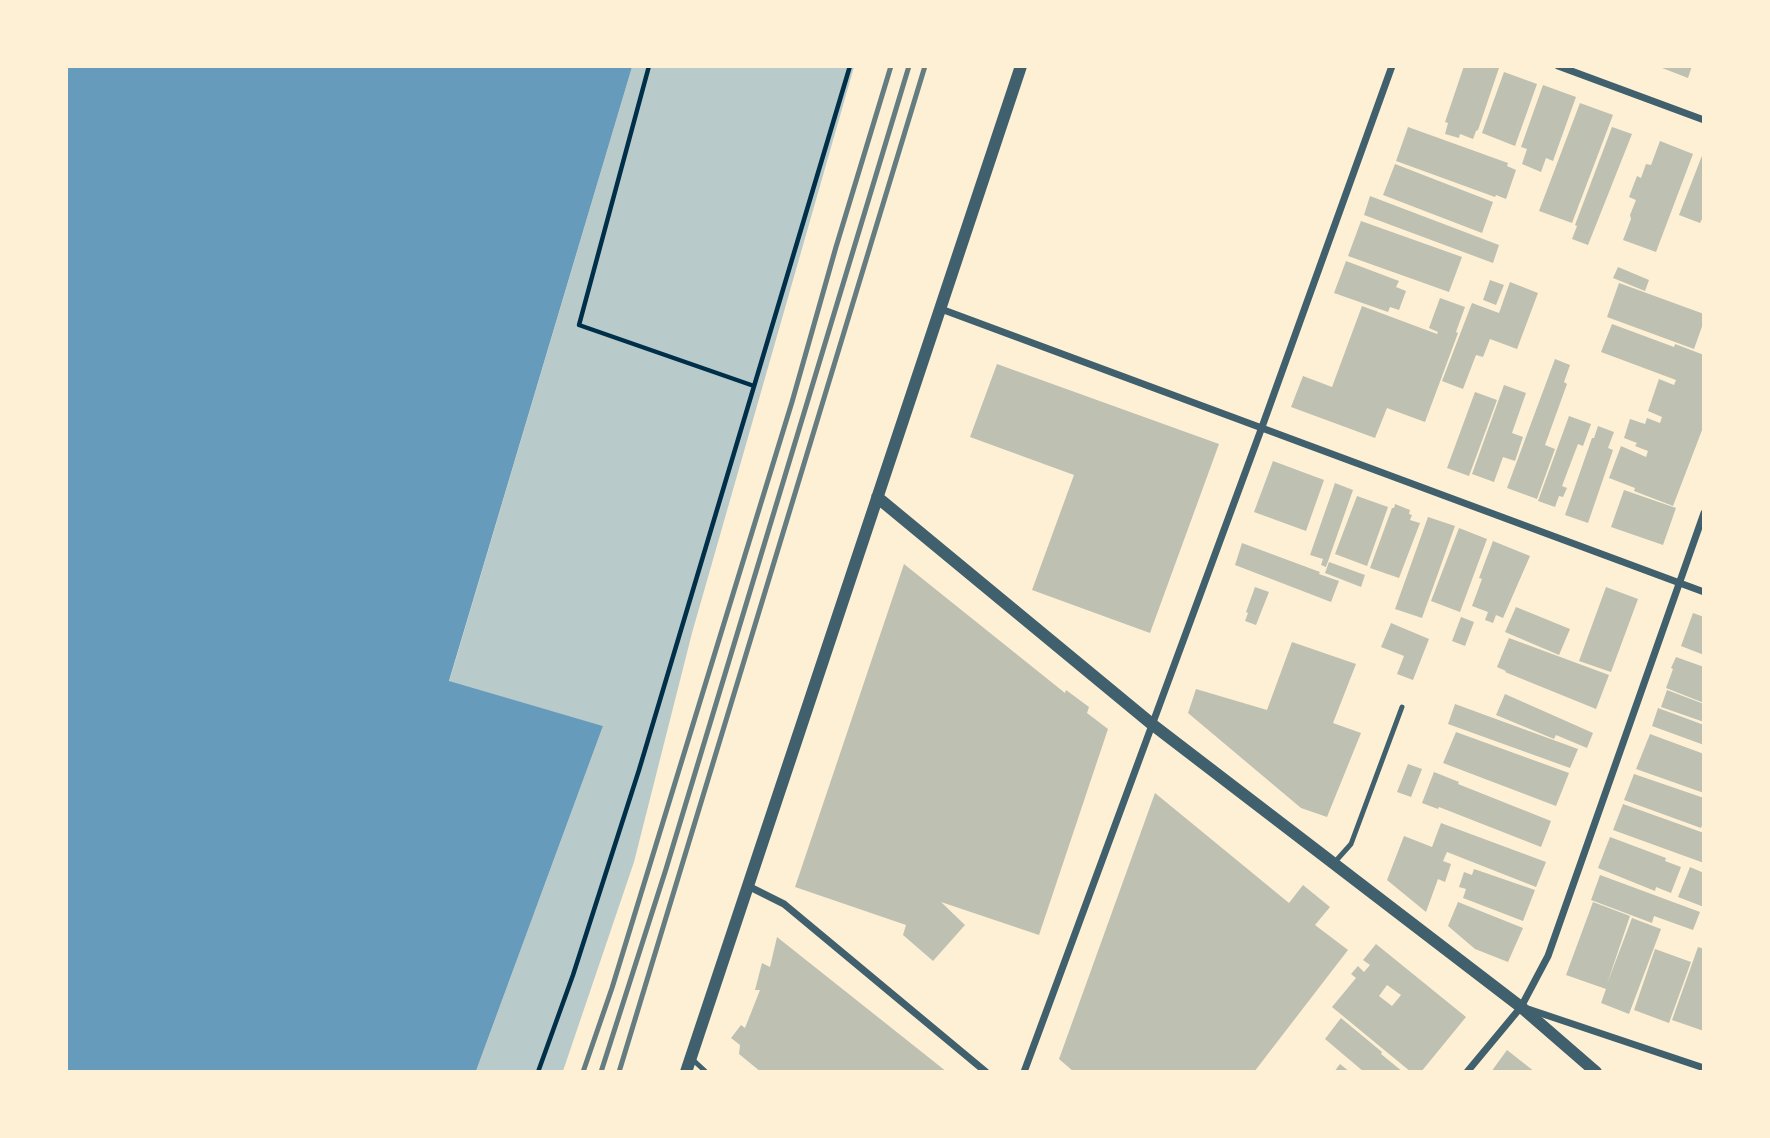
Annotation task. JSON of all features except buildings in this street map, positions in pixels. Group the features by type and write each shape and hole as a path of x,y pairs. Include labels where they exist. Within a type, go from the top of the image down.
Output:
{"street":[{"path":"686,1072 1021,66"},
{"path":"1024,1072 1392,66"},
{"path":"1558,66 1703,120"},
{"path":"941,309 1703,592"},
{"path":"877,498 1153,724 1521,1007 1596,1072"},
{"path":"1467,1072 1521,1007 1548,956 1703,513"},
{"path":"748,886 784,904 986,1072"},
{"path":"1521,1007 1703,1068"}],"lane":[{"path":"1334,863 1351,844 1402,707"},
{"path":"691,1058 705,1072"}],"path":[{"path":"649,66 579,326 754,386"},
{"path":"538,1072 573,975 639,770 850,66"}],"shaded area":[{"path":"632,67 854,67 692,633 634,862 563,1071 476,1071 603,726 449,682"}],"water":[{"path":"66,67 632,67 449,681 603,726 476,1071 67,1071"}],"railway":[{"path":"583,1072 612,988 792,402 891,66"},
{"path":"601,1072 666,869 909,66"},
{"path":"619,1072 925,66"}]}
